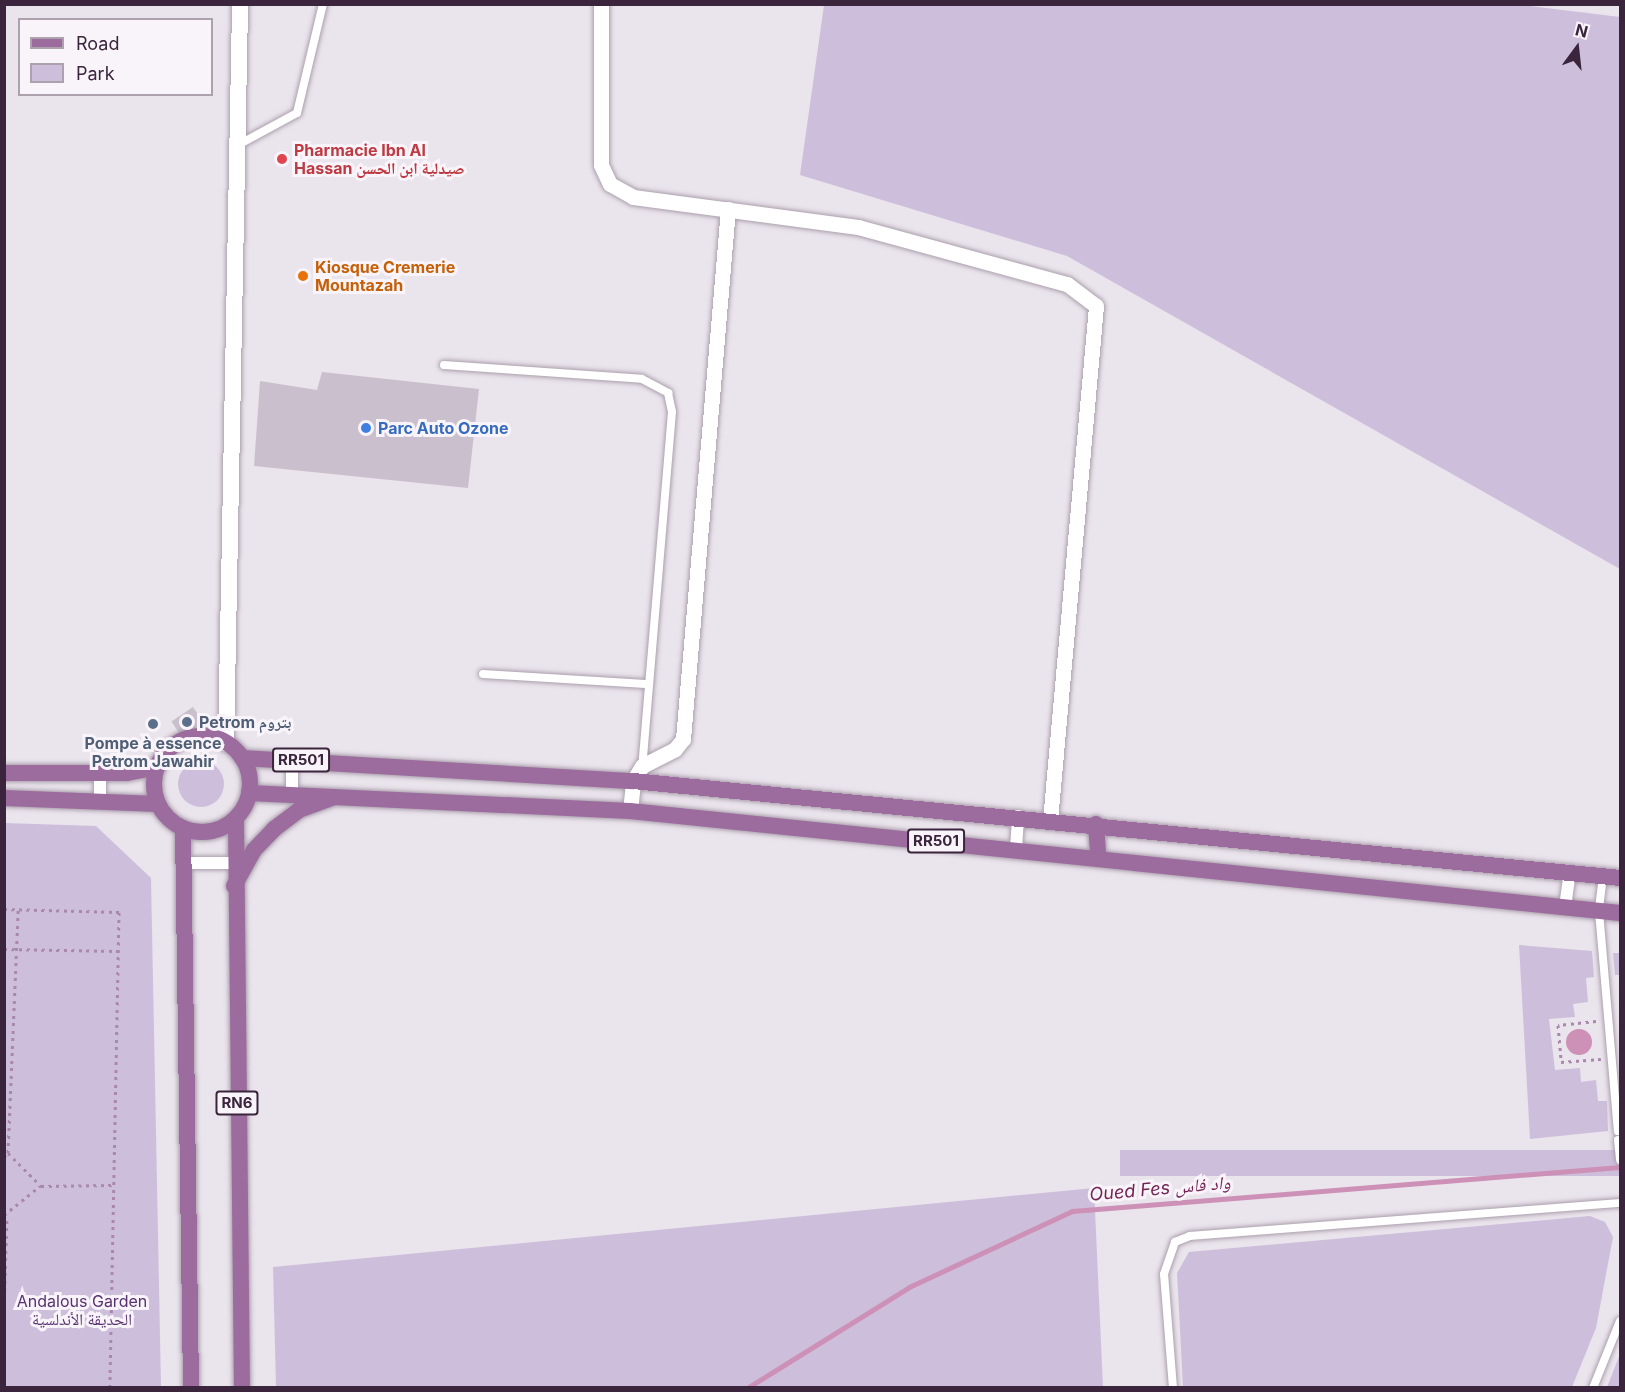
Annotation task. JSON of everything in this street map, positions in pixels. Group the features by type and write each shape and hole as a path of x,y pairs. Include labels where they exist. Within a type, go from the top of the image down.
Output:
{"main road":[{"path":"158,804 157,767 170,748 192,738 226,743 242,758 249,793"},
{"name":"RR501","path":"242,758 633,781 1018,816 1620,878"},
{"path":"4,773 100,773 157,767"},
{"name":"RR501","path":"249,793 342,794 630,811 1098,856 1620,913"},
{"name":"RN6","path":"242,1388 233,863 236,818 249,793"},
{"path":"234,887 254,850 274,829 299,810 342,794"},
{"path":"4,798 158,804 183,828 211,831 236,818"},
{"path":"1095,824 1098,856"},
{"path":"183,828 190,1388"}],"street":[{"path":"226,743 240,4"},
{"path":"601,4 601,165 610,184 633,197 858,227 991,261 1067,284 1096,306 1050,820"},
{"path":"630,811 633,781 642,766 683,739 728,209"},
{"path":"292,760 292,793"},
{"path":"100,773 100,800"},
{"path":"1016,848 1018,816"},
{"path":"185,863 233,863"},
{"path":"1565,907 1570,873"}],"lane":[{"path":"237,146 297,113 323,4"},
{"path":"444,365 642,379 668,393 672,412 646,684 642,766"},
{"path":"483,674 646,684"},
{"path":"1603,876 1599,911 1620,1160"},
{"path":"1173,1388 1164,1274 1175,1242 1190,1236 1620,1203"},
{"path":"1593,1388 1620,1321"}],"path":[{"path":"4,909 119,912 110,1388"},
{"path":"4,1157 8,1153 18,910"},
{"path":"4,949 118,951"},
{"path":"1608,1020 1558,1025 1558,1034 1561,1062 1611,1058"},
{"path":"8,1153 41,1185"},
{"path":"4,1313 6,1216 41,1185 113,1185"}],"green space":[{"path":"1513,4 1620,17 1620,569 1067,256 800,175 824,5"},
{"path":"201,761 217,768 224,784 217,800 201,807 185,800 178,784 185,768"},
{"name":"Andalous Garden الحديقة الأندلسية","path":"5,823 96,826 151,878 161,1387 5,1387"},
{"path":"1519,945 1592,951 1594,977 1586,978 1588,1002 1573,1004 1575,1017 1549,1019 1555,1070 1580,1068 1581,1082 1596,1080 1598,1101 1607,1101 1608,1131 1530,1139"},
{"path":"1613,953 1620,953 1620,975 1615,975"},
{"path":"1120,1150 1620,1150 1620,1176 1120,1176"},
{"path":"1094,1188 1103,1387 276,1387 273,1267"},
{"path":"1590,1216 1605,1222 1613,1237 1596,1328 1572,1387 1183,1387 1177,1273 1189,1252"},
{"path":"1620,1354 1620,1387 1607,1387"}],"shaded area":[{"path":"1579,1029 1588,1033 1592,1042 1588,1051 1579,1055 1570,1051 1566,1042 1570,1033"}],"building":[{"name":"Parc Auto Ozone","path":"322,372 479,389 468,488 254,466 260,381 317,390"},
{"name":"Petrom بتروم","path":"193,707 203,722 182,736 171,722"}],"waterway":[{"name":"Oued Fes واد فاس","path":"747,1388 909,1287 1072,1211 1620,1167"}],"place":[{"name":"Pharmacie Ibn Al Hassan صيدلية ابن الحسن","path":"282,159"},
{"name":"Kiosque Cremerie Mountazah","path":"303,276"},
{"name":"Parc Auto Ozone","path":"366,428"},
{"name":"Petrom بتروم","path":"187,722"},
{"name":"Pompe à essence Petrom Jawahir","path":"153,724"}]}
